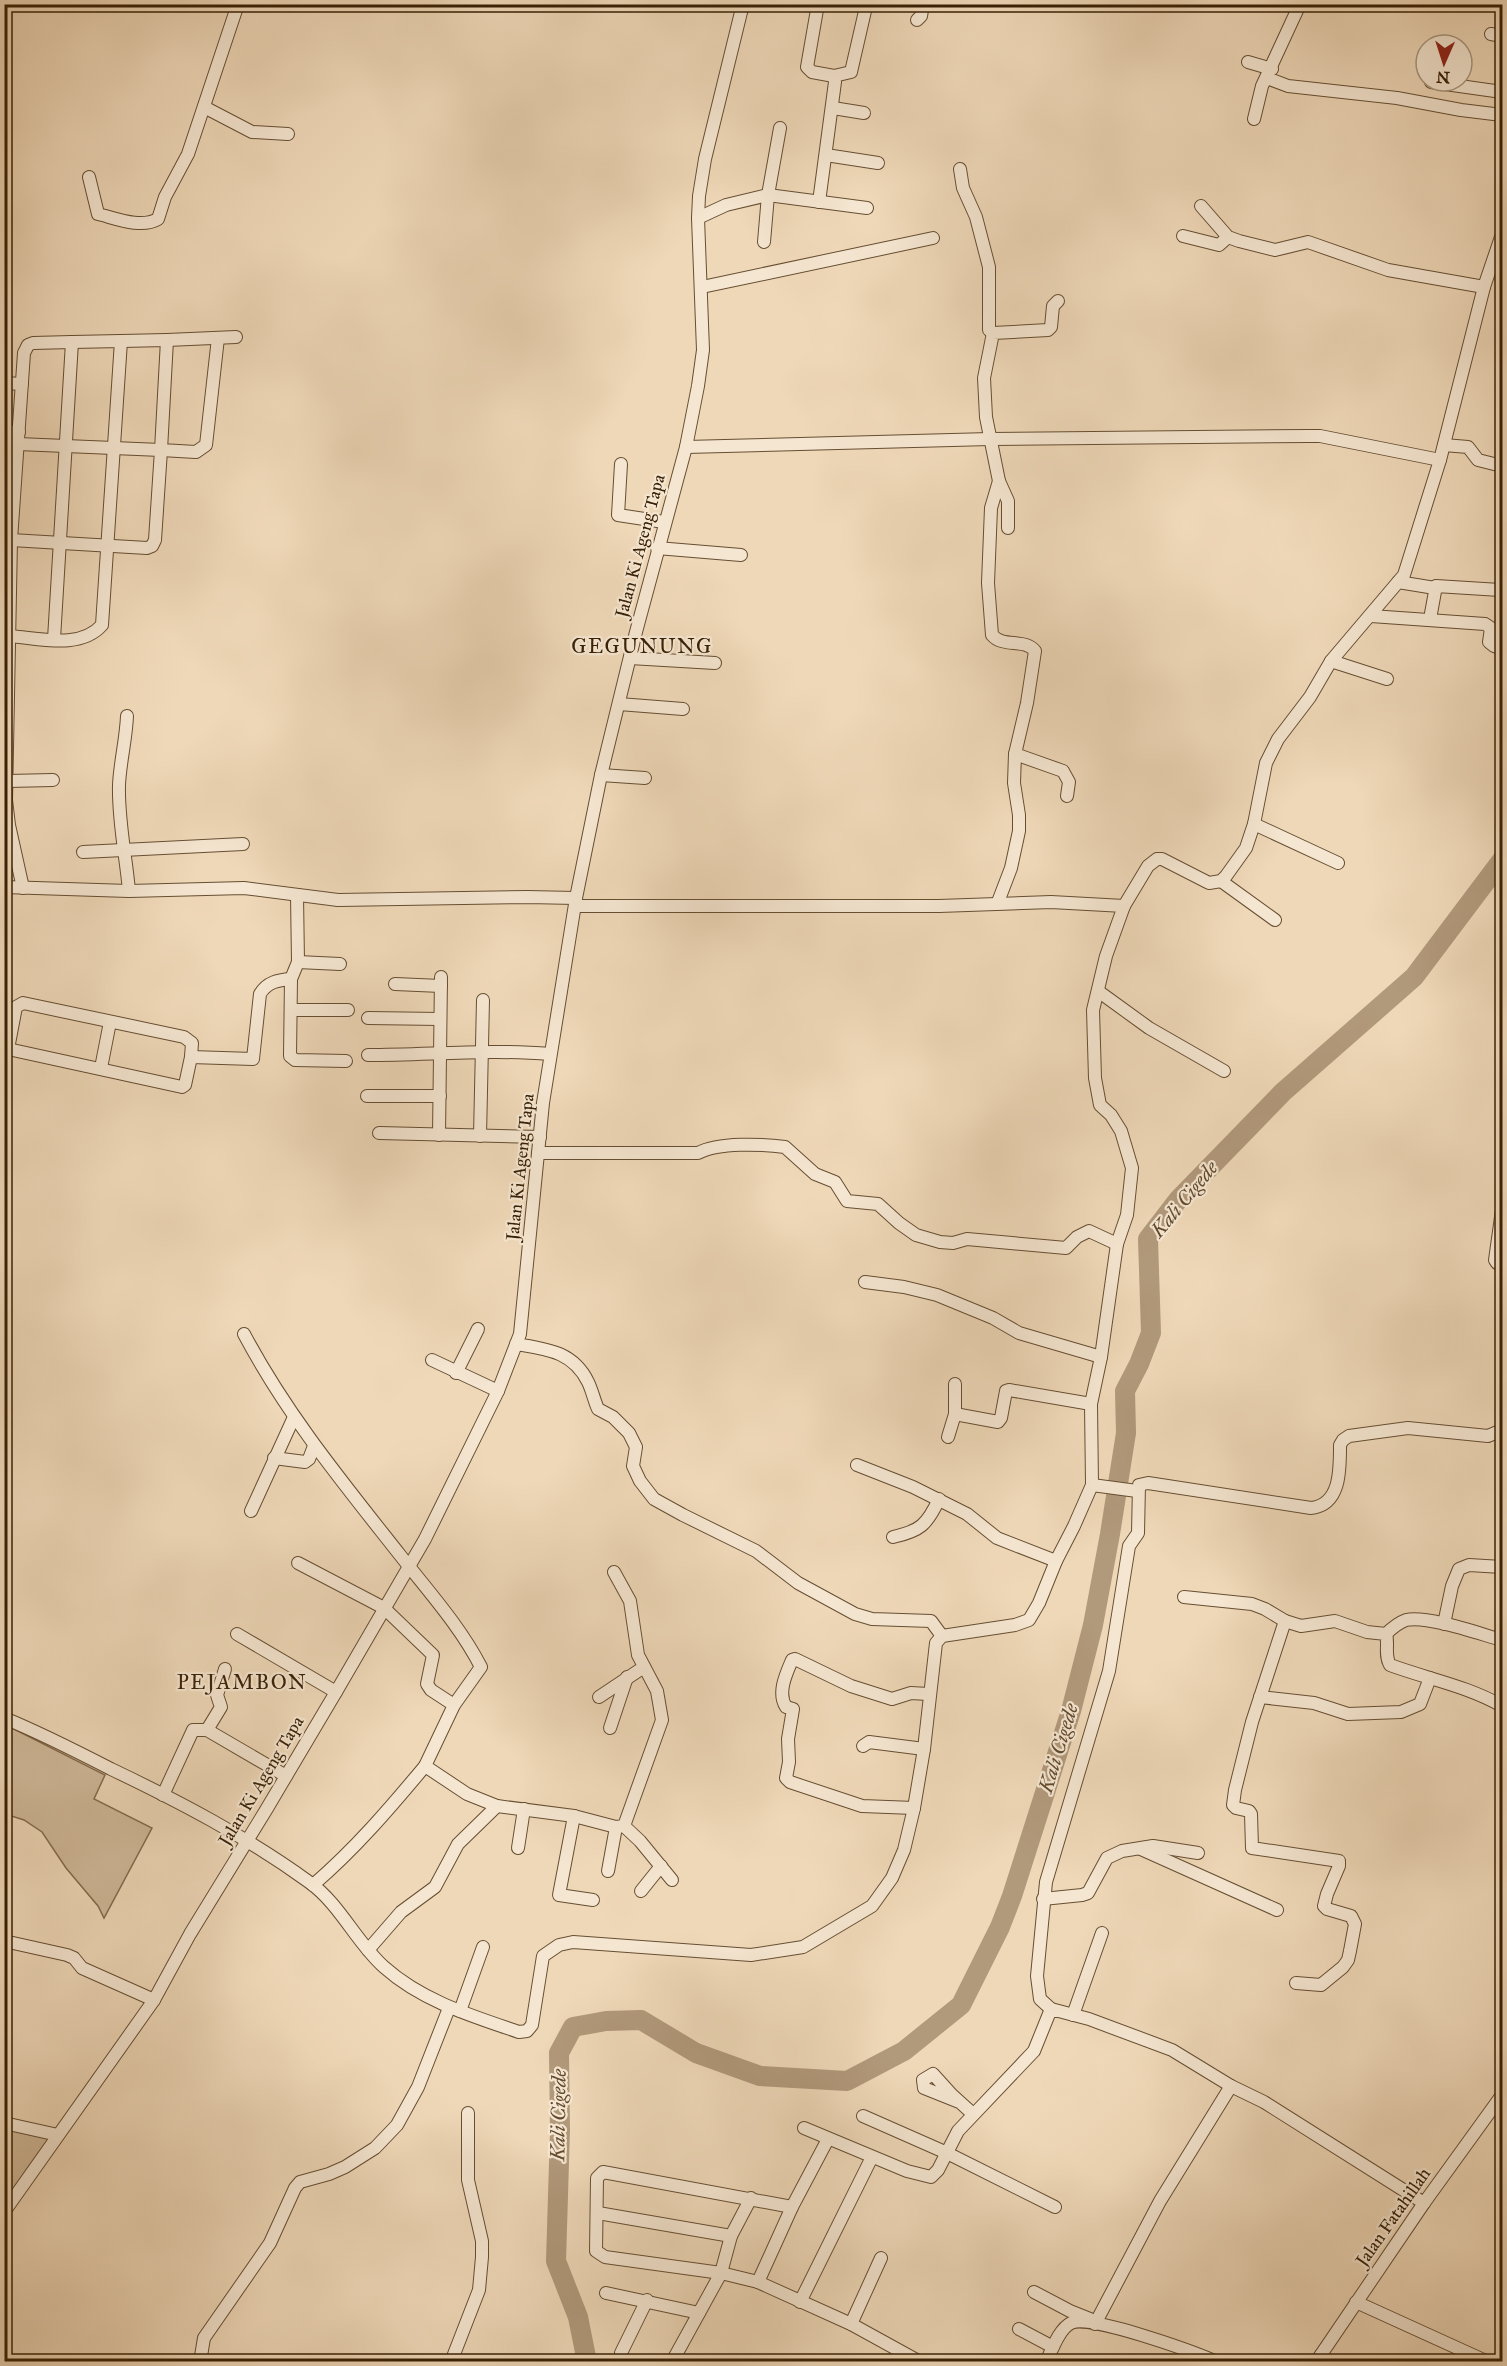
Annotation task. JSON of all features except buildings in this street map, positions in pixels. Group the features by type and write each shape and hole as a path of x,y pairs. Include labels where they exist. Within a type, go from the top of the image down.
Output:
{"street":[{"path":"89,177 98,214 136,223 153,222 158,219 165,197 188,154 238,4"},
{"name":"Jalan Ki Ageng Tapa","path":"4,2212 154,2000 190,1934 336,1692 425,1539 498,1391 520,1334 550,1054 575,902 601,775 657,548 686,447 703,350 698,218 705,159 743,4"},
{"path":"818,4 807,68 812,72 834,76 851,72 865,11"},
{"path":"917,20 921,16 923,4"},
{"path":"1254,119 1259,95 1300,4"},
{"path":"1248,62 1288,86 1397,98 1452,109 1503,115"},
{"path":"819,202 833,108 834,76"},
{"path":"1474,88 1503,92"},
{"path":"204,107 252,132 288,134"},
{"path":"833,108 864,113"},
{"path":"764,242 768,195 780,128"},
{"path":"826,154 878,163"},
{"path":"960,170 963,188 976,217 989,267 989,330 993,333 1048,330 1053,306 1058,301"},
{"path":"698,218 726,205 768,195 867,208"},
{"path":"1201,206 1228,237 1275,250 1308,242 1388,270 1484,287"},
{"path":"1221,882 1246,848 1254,824 1270,752 1310,697 1331,661 1408,567 1440,460 1484,287 1498,261 1503,234"},
{"path":"1183,236 1219,245 1228,237"},
{"path":"702,287 933,238"},
{"path":"993,333 984,378 986,417 999,481 1008,501 1008,528"},
{"path":"23,888 6,800 8,781 6,723 11,540 24,353 28,345 236,337"},
{"path":"4,432 19,438 65,444 196,452 206,445 218,338"},
{"path":"11,540 147,548 152,546 155,540 167,340"},
{"path":"9,636 73,640 94,634 102,625 121,341"},
{"path":"54,639 72,342"},
{"path":"4,382 22,384"},
{"path":"686,447 990,439 1320,436 1440,460"},
{"path":"1444,445 1467,447 1478,460 1503,466"},
{"path":"621,464 618,515 664,522"},
{"path":"998,902 1011,868 1019,831 1014,783 1015,754 1027,703 1035,651 1030,646 997,640 992,635 988,583 991,508 999,481"},
{"path":"657,548 741,555"},
{"path":"1398,582 1435,588 1439,585 1500,590"},
{"path":"1430,619 1435,588"},
{"path":"1371,615 1490,625 1489,642 1503,649"},
{"path":"630,658 715,663"},
{"path":"1331,661 1387,679"},
{"path":"619,704 683,709"},
{"path":"127,716 126,740 120,760 119,815 126,851 129,891"},
{"path":"1015,754 1063,771 1069,782 1067,796"},
{"path":"601,775 645,778"},
{"path":"8,781 53,780"},
{"path":"1254,824 1338,863"},
{"path":"83,852 243,844"},
{"path":"4,1718 163,1795 247,1839 313,1885 385,1968 406,1983 455,2009 519,2032 527,2031 532,2025 543,1956 559,1945 573,1942 751,1955 803,1947 872,1906 892,1878 904,1850 924,1749 928,1694 936,1643 942,1636 1015,1626 1029,1620 1039,1603 1056,1561 1095,1486 1091,1404 1101,1357 1117,1244 1127,1215 1132,1168 1121,1131 1111,1115 1100,1105 1095,1078 1093,1010 1106,956 1124,906 1148,866 1157,859 1162,859 1203,881 1221,882 1275,920"},
{"path":"4,887 129,891 244,888 338,900 527,897 575,902 939,906 998,902 1051,902 1124,906"},
{"path":"297,895 298,962 291,979 291,1059 346,1061"},
{"path":"298,962 340,963"},
{"path":"191,1057 253,1059 260,994 263,988 274,981 291,979"},
{"path":"395,984 441,982 439,1135"},
{"path":"1098,991 1149,1028 1224,1071"},
{"path":"480,1136 483,1000"},
{"path":"23,1003 184,1037 192,1043 191,1057 185,1084 182,1087 6,1048 16,1007 23,1003"},
{"path":"291,1010 348,1010"},
{"path":"368,1018 440,1019"},
{"path":"101,1068 110,1022"},
{"path":"368,1055 440,1055 482,1051 550,1054"},
{"path":"367,1096 440,1096"},
{"path":"379,1133 540,1137"},
{"path":"538,1153 698,1153 710,1148 731,1146 784,1147 814,1174 836,1182 847,1201 878,1204 908,1230 925,1238 950,1243 967,1239 1066,1248 1077,1237 1089,1231 1117,1244"},
{"path":"1503,1210 1495,1260 1497,1263 1503,1263"},
{"path":"865,1282 904,1287 937,1295 993,1318 1019,1333 1101,1357"},
{"path":"456,1373 478,1329"},
{"path":"244,1334 276,1392 314,1446 448,1616 481,1667 454,1705 425,1766 345,1858 313,1885"},
{"path":"516,1344 562,1354 578,1367 588,1383 598,1409 613,1417 629,1434 636,1447 633,1467 640,1481 654,1499 756,1551 798,1583 834,1604 872,1618 931,1621 942,1636"},
{"path":"432,1360 498,1391"},
{"path":"948,1437 955,1414 955,1384"},
{"path":"955,1414 998,1422 1001,1418 1005,1391 1010,1390 1091,1404"},
{"path":"251,1510 294,1417"},
{"path":"1095,1486 1132,1490 1148,1483 1311,1508 1322,1507 1328,1502 1338,1484 1340,1445 1342,1440 1348,1436 1408,1428 1488,1436 1503,1430"},
{"path":"274,1458 305,1462 309,1459 314,1446"},
{"path":"857,1465 939,1499 967,1514 997,1538 1056,1561"},
{"path":"1132,1490 1137,1533 1129,1546 1109,1671 1046,1882 1037,1976 1040,1999 1051,2009 1119,2029 1172,2050 1232,2086 1264,2102 1424,2203"},
{"path":"894,1538 916,1532 931,1516 939,1499"},
{"path":"298,1563 384,1608 433,1655 427,1684 430,1690 454,1705"},
{"path":"1444,1624 1452,1586 1459,1569 1468,1565 1503,1567"},
{"path":"608,1871 620,1826 661,1725 657,1691 635,1644 630,1601 614,1572"},
{"path":"1184,1597 1252,1604 1285,1621 1301,1626 1335,1621 1367,1632 1386,1634 1396,1625 1408,1620 1444,1624 1503,1640"},
{"path":"1285,1621 1252,1722 1233,1804 1236,1808 1249,1811 1251,1814 1250,1846 1337,1860 1340,1864 1324,1906 1351,1916 1354,1920 1350,1956 1343,1967 1321,1985 1296,1983"},
{"path":"237,1634 336,1692"},
{"path":"1386,1634 1387,1658 1390,1665 1483,1695 1503,1706"},
{"path":"914,1808 862,1806 789,1782 786,1778 789,1762 788,1739 793,1709 786,1707 783,1702 782,1689 792,1660 795,1659 851,1686 892,1699 911,1693 928,1694"},
{"path":"599,1698 644,1667"},
{"path":"207,1730 221,1707 217,1695 225,1669"},
{"path":"610,1728 627,1677"},
{"path":"1260,1697 1314,1703 1348,1714 1401,1712 1420,1704 1430,1678"},
{"path":"163,1795 193,1730 207,1730 286,1776"},
{"path":"863,1746 869,1742 924,1749"},
{"path":"425,1766 467,1794 497,1806 574,1816 620,1826 640,1841 672,1880"},
{"path":"368,1950 401,1912 435,1887 458,1844 497,1806"},
{"path":"518,1848 524,1809"},
{"path":"574,1816 559,1895 593,1900"},
{"path":"1043,1899 1088,1893 1107,1858 1137,1848 1152,1846 1198,1853"},
{"path":"1137,1848 1277,1910"},
{"path":"640,1891 660,1866"},
{"path":"1073,2015 1102,1933"},
{"path":"4,1941 67,1955 74,1958 82,1968 154,2000"},
{"path":"200,2361 204,2338 270,2243 300,2182 345,2167 375,2148 398,2126 483,1947"},
{"path":"804,2128 927,2178 934,2175 958,2131 1034,2051 1051,2009"},
{"path":"1096,2323 1160,2201 1232,2086"},
{"name":"Jalan Fatahillah","path":"1316,2361 1424,2203 1503,2095"},
{"path":"959,2102 973,2114"},
{"path":"455,2360 479,2290 482,2258 482,2241 468,2180 468,2113"},
{"path":"863,2116 947,2153 1055,2206"},
{"path":"4,2122 58,2135"},
{"path":"758,2282 792,2207 828,2139"},
{"path":"800,2302 872,2157"},
{"path":"792,2207 603,2172 597,2178 598,2213 595,2247 598,2253 605,2257 721,2273 758,2282 851,2324 920,2361"},
{"path":"672,2361 721,2273 731,2236 751,2198"},
{"path":"598,2213 731,2236"},
{"path":"851,2324 881,2258"},
{"path":"1034,2292 1096,2323"},
{"path":"606,2293 699,2313"},
{"path":"629,2361 621,2358 621,2353 647,2300"},
{"path":"1356,2302 1488,2361"},
{"path":"1046,2361 1065,2327 1073,2322 1096,2323 1113,2327 1217,2361"},
{"path":"1019,2329 1053,2347"}],"shaded area":[{"path":"12,1728 105,1775 94,1799 152,1828 104,1918 98,1906 66,1868 42,1832 24,1820 5,1814 5,1738"},
{"path":"5,2129 50,2138 5,2203"}],"waterway":[{"name":"Kali Cigede","path":"587,2362 578,2317 556,2261 560,2130 559,2053 573,2027 606,2021 641,2020 696,2053 760,2076 847,2081 904,2051 961,2005 1000,1927 1012,1896 1071,1711 1093,1625 1126,1433 1125,1391 1151,1333 1148,1239 1178,1200 1283,1092 1414,977 1502,860"}],"district":[{"name":"GEGUNUNG","path":"642,646"},
{"name":"PEJAMBON","path":"242,1682"}]}
